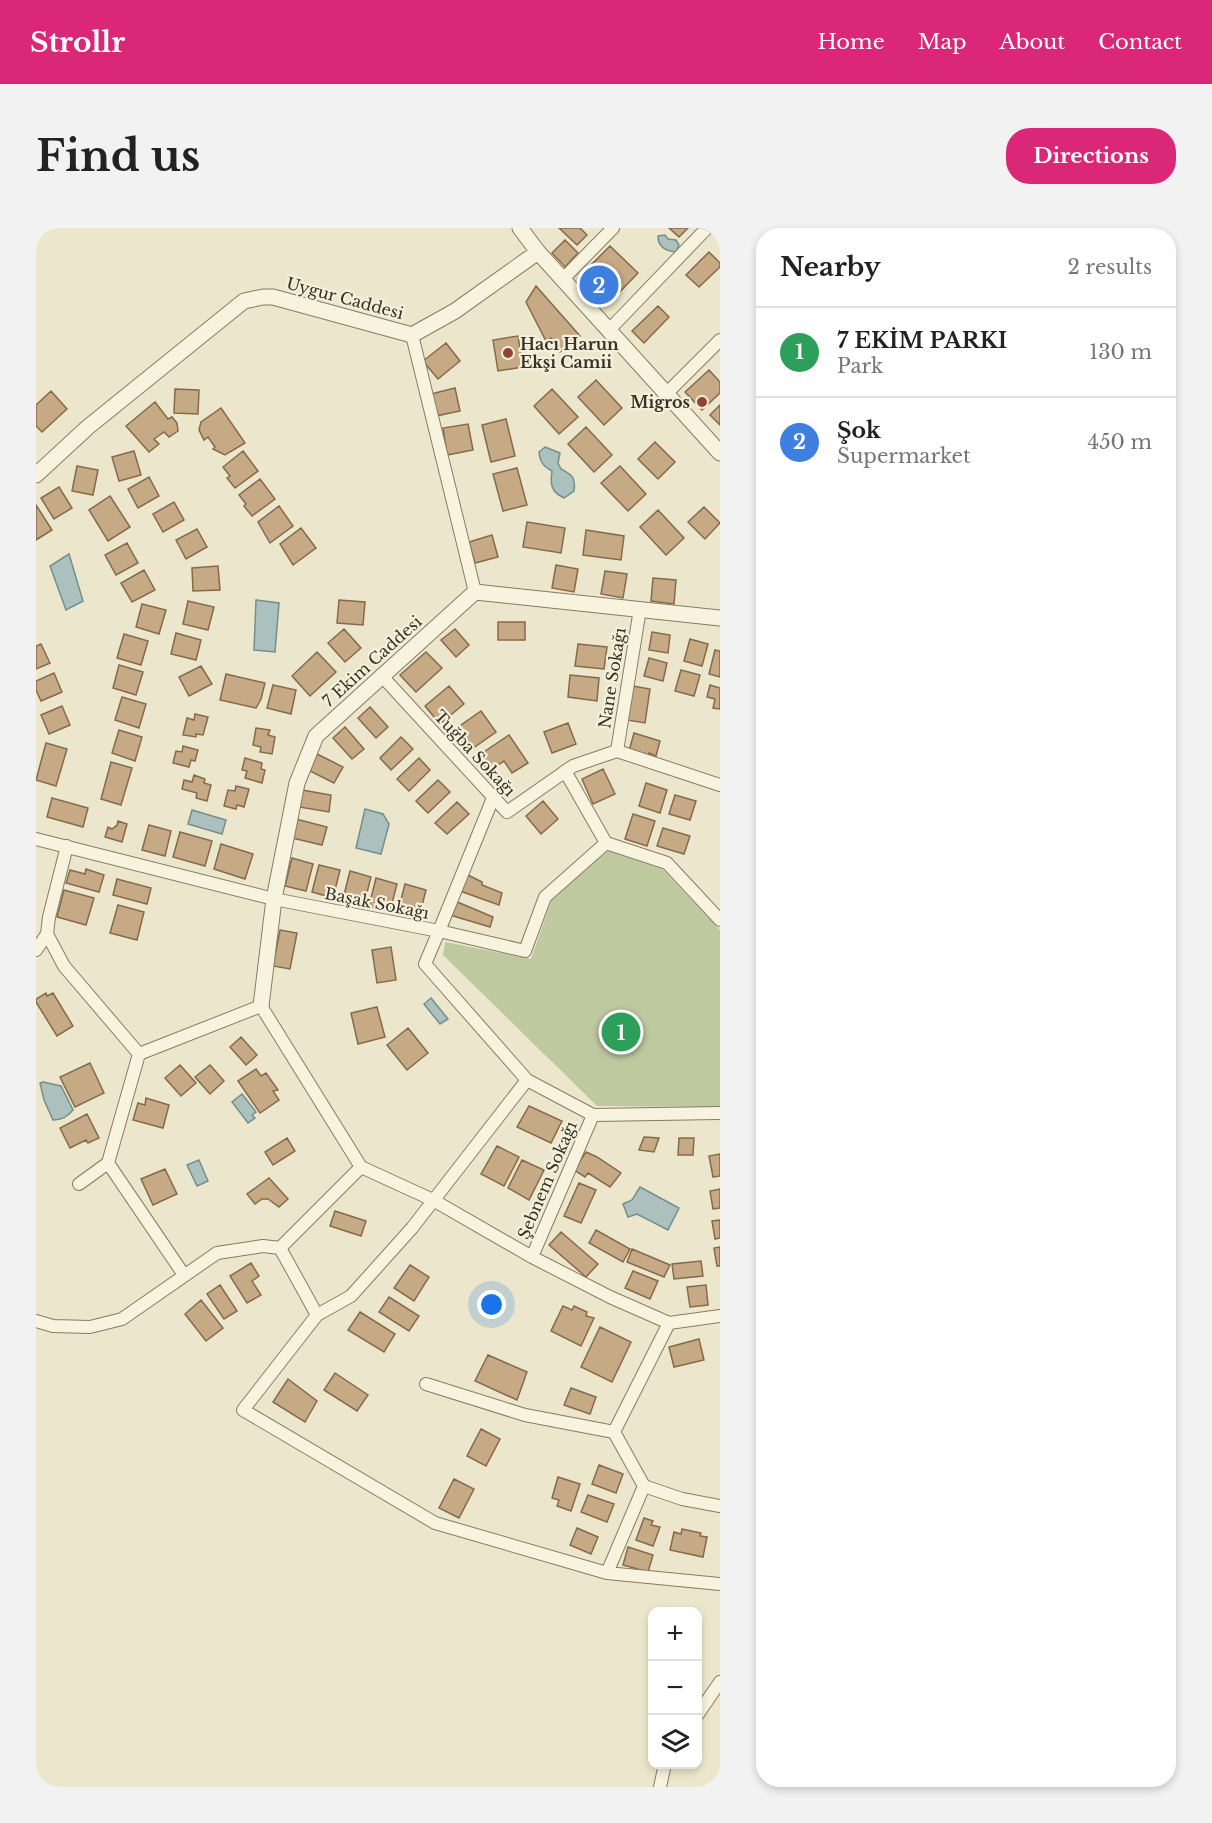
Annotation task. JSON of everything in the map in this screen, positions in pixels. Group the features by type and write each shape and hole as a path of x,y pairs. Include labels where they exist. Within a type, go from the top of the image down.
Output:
{"street":[{"path":"520,228 538,252 720,453"},
{"path":"563,279 613,228"},
{"path":"609,330 706,228"},
{"name":"Uygur Caddesi","path":"36,474 88,427 244,302 273,297 412,335 455,311 538,252"},
{"path":"412,335 475,592 720,618"},
{"path":"666,394 720,340"},
{"name":"7 Ekim Caddesi","path":"261,1006 274,899 297,783 316,736 475,592"},
{"name":"Nane Sokağı","path":"640,609 617,751 720,785"},
{"name":"Tuğba Sokağı","path":"381,675 507,812 573,766 617,751"},
{"path":"565,771 606,843 667,863 720,920"},
{"name":"Başak Sokağı","path":"36,838 274,899 439,931 493,798"},
{"path":"606,843 545,897 525,951 439,931 425,964 527,1080 593,1115 720,1113"},
{"path":"36,950 47,934 49,917 67,846"},
{"path":"47,934 64,966 139,1054"},
{"path":"139,1054 261,1006 361,1167 433,1200 532,1257 610,1297 669,1323 720,1316"},
{"path":"79,1184 108,1163 139,1054"},
{"path":"527,1080 412,1228 351,1296 318,1316 243,1410 435,1523 607,1573 720,1584"},
{"name":"Şebnem Sokağı","path":"532,1257 593,1115"},
{"path":"108,1163 184,1275"},
{"path":"280,1248 361,1167"},
{"path":"36,1321 53,1326 90,1327 122,1319 217,1253 263,1246 280,1248"},
{"path":"280,1248 318,1316"},
{"path":"614,1432 669,1323"},
{"path":"426,1384 525,1415 614,1432"},
{"path":"614,1432 644,1486 682,1499 720,1506"},
{"path":"607,1573 644,1486"},
{"path":"702,1708 720,1682"},
{"path":"660,1787 664,1769"}],"green space":[{"path":"608,851 662,869 720,930 720,1107 597,1106 443,955 445,942 531,959 552,899"}],"shaded area":[{"path":"665,235 668,239 676,240 679,245 676,252 661,246 658,236"},
{"path":"545,447 560,453 558,463 561,469 574,479 574,491 564,498 554,490 551,484 552,471 544,465 540,458 539,452"},
{"path":"69,554 83,601 66,610 50,566"},
{"path":"256,600 279,603 275,652 254,650"},
{"path":"365,809 383,814 389,824 381,854 356,848"},
{"path":"192,810 226,820 222,834 188,824"},
{"path":"431,998 448,1019 440,1024 424,1004"},
{"path":"40,1083 61,1086 73,1110 66,1116 53,1120 44,1100"},
{"path":"242,1094 256,1112 252,1115 255,1118 248,1123 232,1102"},
{"path":"199,1160 208,1181 197,1186 187,1165"},
{"path":"640,1187 679,1208 668,1230 637,1214 628,1217 623,1204 632,1200"}],"building":[{"path":"559,228 580,228 587,235 577,245"},
{"path":"669,228 688,228 679,237"},
{"path":"565,240 578,253 565,267 552,253"},
{"path":"610,246 638,273 612,300 584,272"},
{"path":"709,252 720,263 720,267 699,287 686,275"},
{"path":"536,286 580,336 560,352 551,338 546,341 526,302"},
{"path":"658,306 669,317 644,343 632,331"},
{"name":"Hacı Harun Ekşi Camii","path":"518,336 523,367 498,371 493,340"},
{"path":"446,343 460,361 438,379 423,361"},
{"path":"709,370 720,382 720,393 702,410 685,392"},
{"path":"596,380 622,408 604,425 578,397"},
{"path":"455,388 460,411 436,416 431,394"},
{"path":"175,389 199,390 198,414 174,413"},
{"path":"552,389 578,417 559,434 534,406"},
{"path":"51,391 67,409 42,432 36,426 36,405"},
{"path":"155,402 168,419 172,417 177,423 178,431 169,437 164,432 154,439 159,444 149,452 126,426"},
{"path":"720,405 720,425 710,415"},
{"path":"221,408 245,443 225,455 213,449 215,447 208,437 204,440 199,430 201,422"},
{"path":"506,419 515,456 491,462 482,425"},
{"path":"468,424 473,450 447,455 443,428"},
{"path":"586,427 612,455 594,472 568,444"},
{"path":"655,442 675,462 658,479 638,459"},
{"path":"134,451 141,475 119,481 112,457"},
{"path":"243,451 258,471 235,488 227,478 230,476 223,467"},
{"path":"77,466 98,470 93,495 72,491"},
{"path":"620,466 646,494 628,511 601,483"},
{"path":"517,468 527,505 503,511 493,474"},
{"path":"149,477 159,496 138,508 128,489"},
{"path":"260,479 275,499 252,516 239,495"},
{"path":"59,487 72,508 54,519 41,498"},
{"path":"110,496 130,527 108,541 89,510"},
{"path":"174,502 184,520 163,532 153,514"},
{"path":"36,505 52,530 36,540"},
{"path":"279,506 293,526 270,543 258,522"},
{"path":"704,507 720,523 705,539 688,522"},
{"path":"658,510 684,538 666,555 640,527"},
{"path":"527,522 565,528 561,553 523,547"},
{"path":"301,528 316,548 293,565 280,544"},
{"path":"197,529 207,547 186,559 176,540"},
{"path":"586,530 624,536 621,560 583,555"},
{"path":"492,535 498,557 475,563 469,542"},
{"path":"127,543 138,563 116,575 105,555"},
{"path":"556,565 578,569 574,592 552,588"},
{"path":"218,566 220,590 193,591 192,568"},
{"path":"144,570 155,590 132,602 121,583"},
{"path":"605,571 627,574 623,598 601,594"},
{"path":"653,578 676,580 674,604 651,601"},
{"path":"339,600 365,602 363,625 337,623"},
{"path":"188,601 214,607 208,630 183,624"},
{"path":"142,604 166,610 159,634 136,627"},
{"path":"498,622 525,622 525,640 498,640"},
{"path":"344,629 361,648 345,662 328,643"},
{"path":"455,629 469,645 456,657 441,640"},
{"path":"652,632 670,635 668,653 649,650"},
{"path":"176,633 201,640 196,660 171,654"},
{"path":"124,634 148,641 141,665 117,658"},
{"path":"690,639 708,644 702,666 684,661"},
{"path":"41,644 50,663 36,669 36,646"},
{"path":"578,644 607,647 604,669 575,666"},
{"path":"715,650 720,651 720,677 709,674"},
{"path":"317,652 336,672 310,696 292,676"},
{"path":"426,652 442,668 416,692 400,675"},
{"path":"649,658 667,663 663,681 644,676"},
{"path":"119,665 143,672 136,695 113,688"},
{"path":"201,666 212,684 189,696 179,677"},
{"path":"681,670 700,675 694,696 675,691"},
{"path":"54,673 62,692 41,701 36,690 36,681"},
{"path":"226,674 265,683 256,708 220,700"},
{"path":"570,675 599,678 597,701 568,697"},
{"path":"273,685 296,690 291,714 267,708"},
{"path":"710,685 720,688 720,709 713,708 715,699 707,697"},
{"path":"449,686 464,704 440,724 425,706"},
{"path":"633,686 650,689 645,723 627,720"},
{"path":"122,697 146,704 139,728 115,720"},
{"path":"62,706 70,725 49,734 41,715"},
{"path":"370,707 388,727 376,738 358,718"},
{"path":"481,711 496,732 469,751 454,730"},
{"path":"195,714 208,717 203,735 196,734 196,737 183,735 187,718 194,720"},
{"path":"568,723 576,744 552,753 544,732"},
{"path":"345,727 364,749 352,759 333,738"},
{"path":"256,728 270,730 268,735 275,737 272,754 260,752 261,747 253,745"},
{"path":"119,730 142,737 135,761 112,753"},
{"path":"634,733 660,741 656,756 649,753 648,757 629,751"},
{"path":"509,735 528,763 512,773 504,761 488,772 478,756"},
{"path":"401,737 413,749 391,770 380,758"},
{"path":"46,743 67,749 56,786 36,780"},
{"path":"183,746 198,750 195,761 191,760 189,767 173,763 176,751 182,752"},
{"path":"317,754 343,767 334,783 308,770"},
{"path":"245,758 262,763 261,769 265,770 262,783 245,778 247,771 242,770"},
{"path":"419,758 430,770 409,791 397,779"},
{"path":"111,762 132,768 121,805 101,799"},
{"path":"603,769 615,794 593,804 582,779"},
{"path":"194,775 205,779 204,783 211,785 207,801 196,798 197,793 182,789 184,780 192,782"},
{"path":"438,780 450,792 428,813 416,801"},
{"path":"646,783 667,790 660,813 639,806"},
{"path":"236,786 249,789 244,807 237,805 236,809 224,806 228,790 235,791"},
{"path":"302,790 331,795 329,812 299,807"},
{"path":"675,795 696,801 690,820 669,814"},
{"path":"52,798 88,808 83,827 47,817"},
{"path":"543,801 558,819 541,834 526,816"},
{"path":"457,802 469,814 447,834 435,823"},
{"path":"633,814 655,821 647,846 625,839"},
{"path":"296,819 327,827 322,845 292,838"},
{"path":"118,821 127,824 122,842 105,837 108,827 112,829"},
{"path":"149,825 171,831 165,856 142,850"},
{"path":"663,828 690,836 684,854 657,846"},
{"path":"180,832 212,841 205,866 173,857"},
{"path":"221,844 253,854 245,879 214,869"},
{"path":"292,858 313,864 306,891 285,886"},
{"path":"319,865 340,870 333,898 312,892"},
{"path":"86,869 104,875 99,892 66,883 70,870 85,874"},
{"path":"350,871 371,877 364,904 343,899"},
{"path":"466,874 482,882 482,885 502,893 499,905 460,891"},
{"path":"376,878 397,884 390,911 369,906"},
{"path":"117,879 151,888 147,904 113,895"},
{"path":"405,884 426,890 419,917 398,911"},
{"path":"64,890 94,898 86,925 57,917"},
{"path":"455,901 493,917 490,927 450,915"},
{"path":"118,905 144,912 137,940 110,933"},
{"path":"280,930 297,933 290,969 273,966"},
{"path":"391,947 396,980 377,983 372,950"},
{"path":"46,993 47,996 53,993 73,1026 57,1036 36,1002 36,999"},
{"path":"377,1007 385,1037 358,1044 351,1013"},
{"path":"408,1028 428,1053 407,1070 387,1045"},
{"path":"241,1037 257,1055 246,1065 230,1047"},
{"path":"90,1063 104,1093 75,1107 60,1077"},
{"path":"180,1065 196,1083 181,1096 165,1078"},
{"path":"210,1065 224,1081 210,1094 195,1077"},
{"path":"256,1069 261,1076 266,1073 278,1090 273,1091 279,1100 260,1113 238,1081"},
{"path":"146,1098 169,1105 163,1128 133,1120 138,1103 145,1105"},
{"path":"529,1106 562,1121 551,1143 517,1127"},
{"path":"87,1114 99,1138 88,1143 86,1140 70,1148 60,1128"},
{"path":"644,1137 659,1138 654,1152 639,1150"},
{"path":"287,1138 295,1151 273,1165 265,1152"},
{"path":"679,1138 694,1138 693,1155 678,1155"},
{"path":"497,1146 519,1157 504,1186 481,1174"},
{"path":"586,1152 621,1173 610,1187 588,1173 585,1177 574,1170"},
{"path":"720,1154 720,1176 713,1177 709,1156"},
{"path":"522,1160 544,1170 529,1200 508,1188"},
{"path":"165,1169 177,1194 153,1205 141,1179"},
{"path":"269,1178 288,1199 279,1207 268,1199 262,1199 255,1204 247,1194"},
{"path":"579,1183 596,1190 581,1223 564,1216"},
{"path":"720,1189 720,1208 713,1209 710,1191"},
{"path":"335,1211 366,1221 361,1236 330,1226"},
{"path":"720,1220 720,1238 715,1239 712,1221"},
{"path":"596,1230 630,1249 623,1262 589,1243"},
{"path":"561,1232 598,1264 586,1277 549,1245"},
{"path":"720,1247 720,1266 717,1266 714,1248"},
{"path":"632,1249 670,1265 664,1277 627,1262"},
{"path":"701,1261 703,1276 674,1279 672,1264"},
{"path":"251,1263 259,1276 252,1281 261,1295 247,1303 230,1276"},
{"path":"410,1265 429,1277 414,1301 394,1288"},
{"path":"633,1271 658,1281 650,1299 625,1288"},
{"path":"220,1285 237,1311 224,1319 207,1294"},
{"path":"706,1285 708,1305 690,1307 687,1287"},
{"path":"389,1297 419,1316 409,1331 379,1312"},
{"path":"201,1300 223,1328 206,1341 185,1314"},
{"path":"563,1306 572,1310 574,1306 587,1312 586,1316 594,1318 581,1346 551,1331"},
{"path":"360,1312 395,1334 384,1352 348,1330"},
{"path":"600,1327 631,1342 612,1382 581,1367"},
{"path":"699,1339 704,1360 674,1367 669,1347"},
{"path":"488,1355 527,1372 517,1400 475,1381"},
{"path":"335,1373 368,1395 357,1411 324,1390"},
{"path":"288,1379 317,1401 305,1422 273,1402"},
{"path":"571,1388 596,1397 590,1414 564,1405"},
{"path":"481,1429 500,1439 486,1466 467,1456"},
{"path":"599,1465 623,1474 616,1493 592,1484"},
{"path":"558,1477 580,1484 571,1511 557,1506 559,1500 552,1498"},
{"path":"454,1479 474,1489 459,1518 439,1508"},
{"path":"588,1495 614,1504 607,1522 581,1512"},
{"path":"644,1518 653,1521 651,1525 660,1527 653,1546 636,1540"},
{"path":"577,1528 598,1537 591,1554 570,1545"},
{"path":"682,1529 701,1533 700,1536 707,1537 703,1557 670,1550 674,1532 681,1534"},
{"path":"628,1547 653,1555 648,1572 623,1565"}],"place":[{"name":"Şok","path":"599,285"},
{"name":"Hacı Harun Ekşi Camii","path":"508,353"},
{"name":"Migros","path":"702,402"},
{"name":"7 EKİM PARKI","path":"621,1032"}]}
